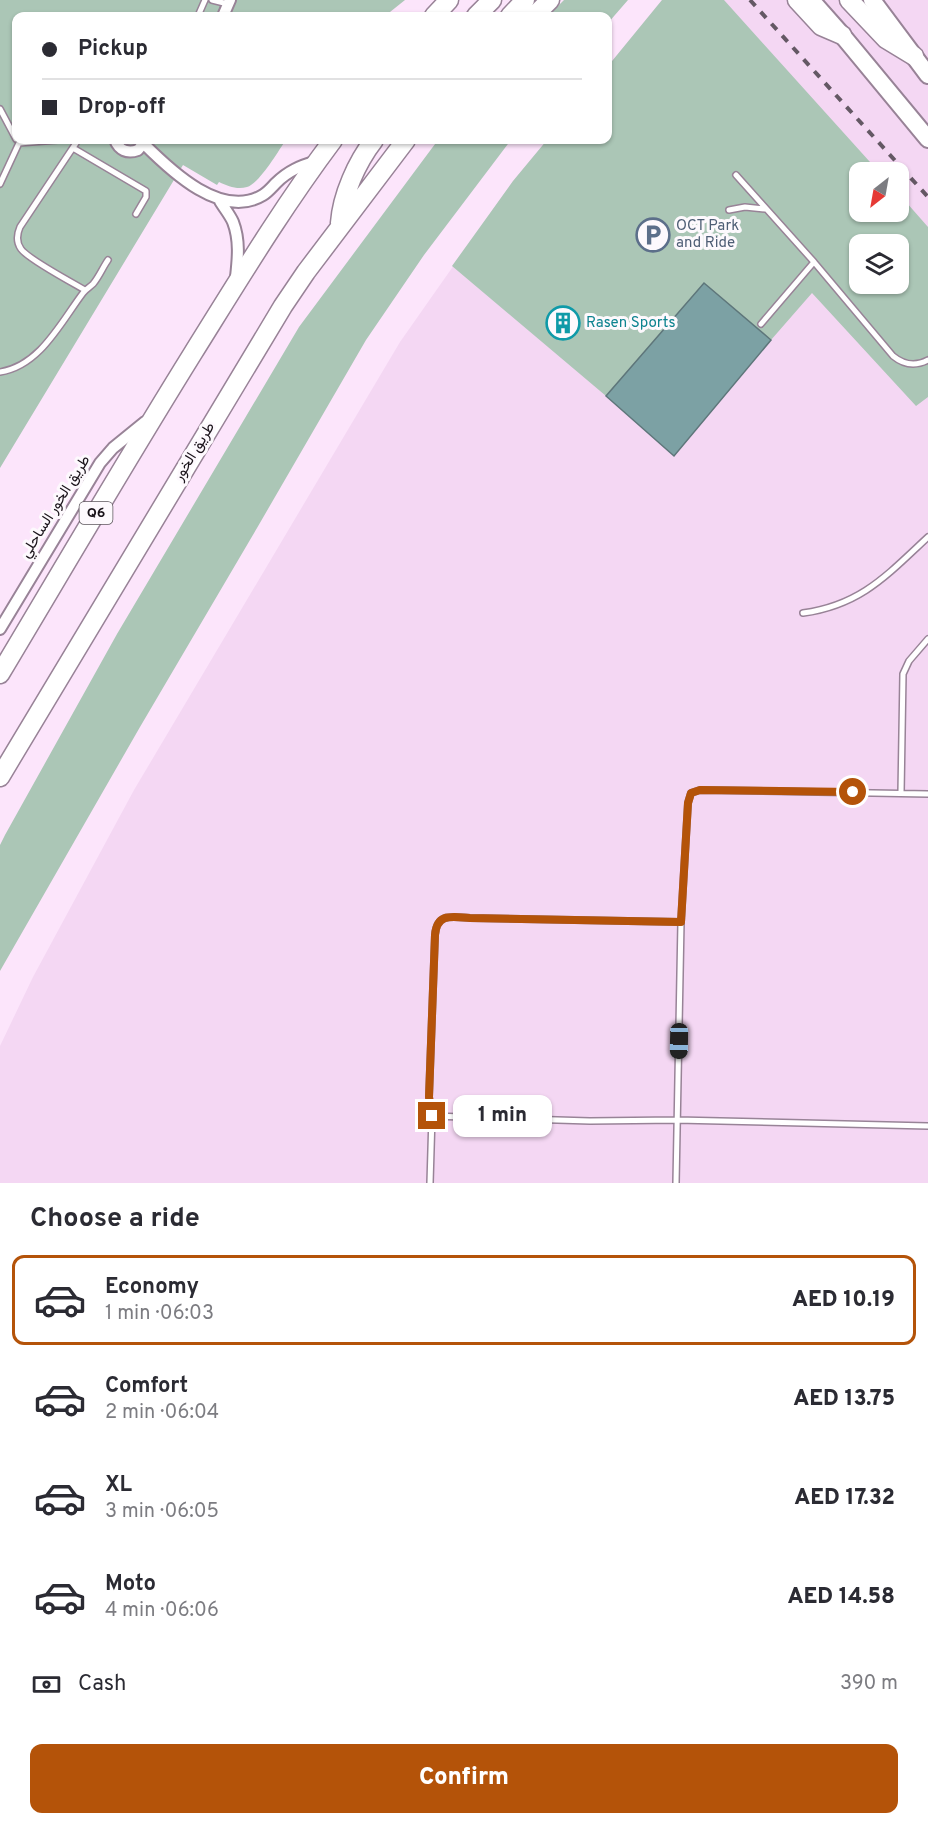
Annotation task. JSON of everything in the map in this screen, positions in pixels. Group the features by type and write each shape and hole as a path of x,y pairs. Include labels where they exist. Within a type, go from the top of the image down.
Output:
{"highway":[{"path":"438,12 449,0"},
{"path":"480,12 492,0"},
{"path":"514,12 525,0"},
{"path":"538,12 550,0"},
{"path":"797,0 821,26 842,35"},
{"path":"849,0 885,39 914,56"},
{"name":"Q6","path":"0,674 154,414 235,284 330,144"},
{"path":"339,228 341,211 354,175 372,144"},
{"name":"طريق الخور","path":"0,777 283,306 403,144"}],"main road":[{"path":"811,0 928,139"},
{"path":"872,0 928,75"}],"street":[{"path":"117,144 120,149 129,152 138,150 143,144"},
{"path":"147,144 177,175 220,201 255,200 266,194 289,172 317,161"},
{"path":"220,201 233,223 237,242 235,284"},
{"name":"طريق الخور الساحلي","path":"0,629 100,463 113,448 154,414"}],"lane":[{"path":"212,0 229,2"},
{"path":"0,109 12,131"},
{"path":"0,184 15,144"},
{"path":"76,144 20,227 17,238 26,254 85,290"},
{"path":"73,148 146,191 146,197 136,214"},
{"path":"736,175 814,262 893,356 908,364 919,364 928,360"},
{"path":"729,210 745,207 765,208"},
{"path":"2,371 15,369 43,346 85,290 92,285 108,260"},
{"path":"761,324 814,262"},
{"path":"803,613 834,607 863,593 928,537"},
{"path":"901,793 903,678 909,661 928,639"},
{"path":"676,1183 681,922 688,803 691,793 700,790 928,794"},
{"path":"430,1183 432,1116 429,1097 435,929 441,920 449,916 681,922"},
{"path":"432,1116 590,1121 677,1120 928,1126"}],"shaded area":[{"path":"0,0 405,0 390,12 12,12 12,144 283,144 257,180 243,188 219,182 217,185 183,165 0,468"},
{"path":"564,0 628,0 612,18 612,12 552,12"},
{"path":"662,0 928,0 928,1183 0,1183 0,1046 33,977 134,790 400,342 513,181 544,144 612,144 612,61"},
{"path":"662,0 724,0 870,162 849,162 849,222 909,222 909,205 928,227 928,397 916,406 812,293 771,340 704,283 606,396 452,266 513,181 544,144 612,144 612,61"},
{"path":"435,144 508,144 424,255 366,340 0,971 0,845 117,634 299,327"},
{"path":"704,283 771,340 674,456 606,396"}],"railway":[{"path":"750,0 928,197"}],"place":[{"name":"OCT Park and Ride","path":"653,235"},
{"name":"Rasen Sports","path":"563,323"}],"route":[{"path":"432,1116 429,1097 435,929 441,920 449,916 681,922 688,803 691,793 700,790 853,792"}]}
